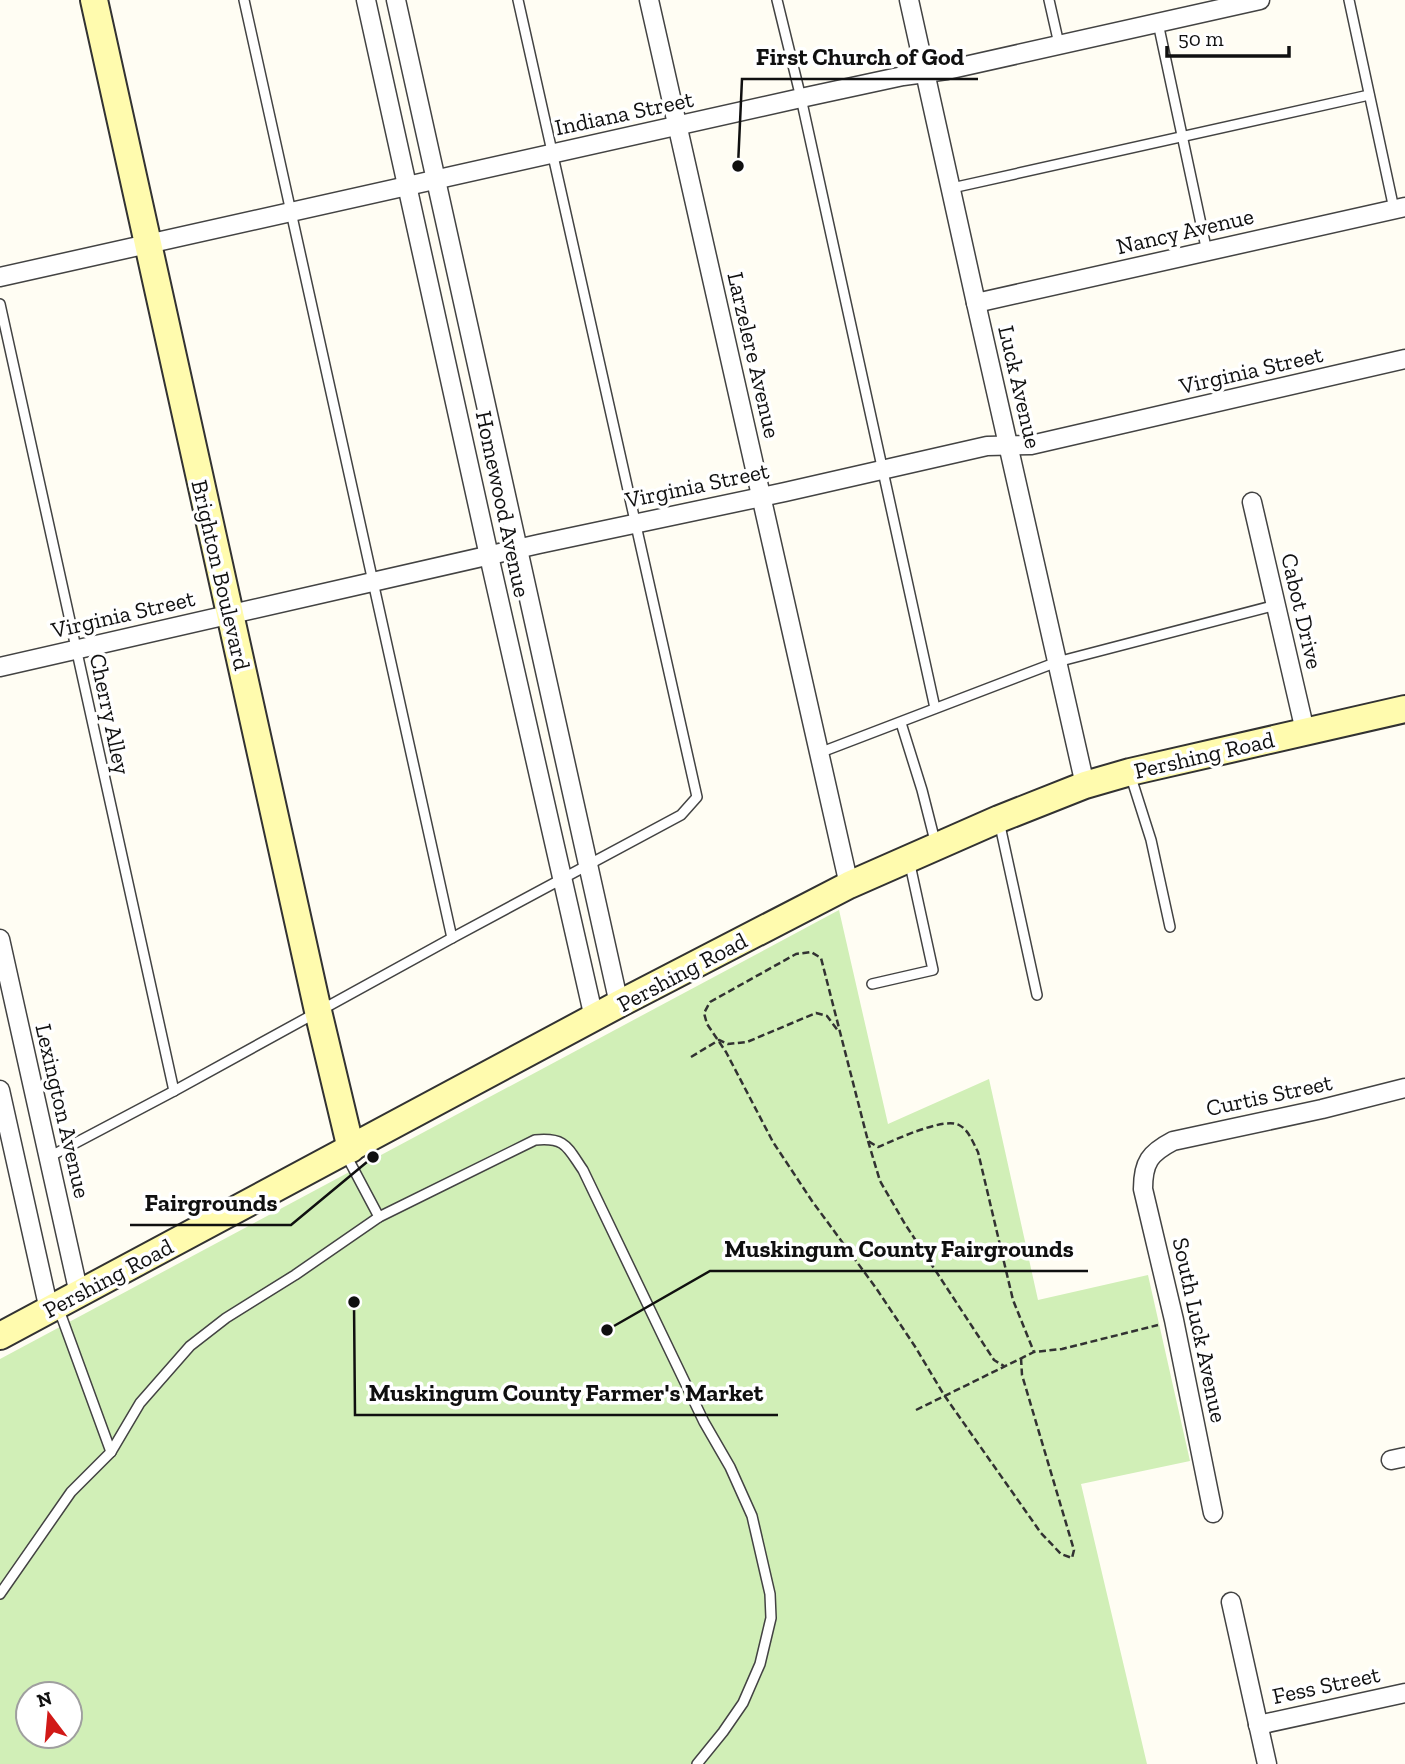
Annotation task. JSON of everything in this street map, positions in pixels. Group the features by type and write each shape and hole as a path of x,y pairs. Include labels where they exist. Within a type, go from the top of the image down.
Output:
{"street":[{"name":"Brighton Boulevard","path":"94,0 348,1150"},
{"name":"Homewood Avenue","path":"366,0 594,1018"},
{"name":"Homewood Avenue","path":"396,0 619,1004"},
{"name":"Larzelere Avenue","path":"649,0 849,885"},
{"name":"Luck Avenue","path":"909,0 1085,785"},
{"name":"Indiana Street","path":"0,277 801,98 903,76 947,70 1158,23 1194,7 1260,0"},
{"name":"Nancy Avenue","path":"976,303 1399,208"},
{"name":"Virginia Street","path":"0,667 987,446 1031,445 1405,359"},
{"name":"Cabot Drive","path":"1252,502 1305,731"},
{"name":"Pershing Road","path":"0,1336 619,1004 849,885 999,819 1085,785 1130,772 1405,709"},
{"name":"Lexington Avenue","path":"0,939 49,1157 62,1303"},
{"name":"Curtis Street","path":"1149,1158 1173,1141 1405,1088"},
{"path":"0,1090 62,1303"},
{"name":"South Luck Avenue","path":"1149,1158 1143,1174 1143,1189 1174,1320 1213,1513"},
{"path":"1231,1602 1268,1764"},
{"name":"Fess Street","path":"1258,1725 1405,1693"}],"lane":[{"path":"244,0 452,938"},
{"path":"49,1157 681,815 697,797 517,0"},
{"path":"777,0 935,708"},
{"path":"1049,0 1059,44"},
{"path":"1349,0 1369,94 1399,208"},
{"path":"1158,23 1207,252"},
{"path":"951,188 1369,94"},
{"name":"Cherry Alley","path":"0,304 174,1091"},
{"path":"818,754 1057,662 1276,605"},
{"path":"901,723 937,846"},
{"path":"1130,772 1151,840 1170,927"},
{"path":"999,819 1037,995"},
{"path":"872,984 933,970 908,859"},
{"path":"0,1594 71,1492 111,1452 140,1403 190,1346 226,1318 295,1275 379,1217 535,1140 551,1138 564,1143 583,1170 752,1516 770,1594 771,1618 760,1664 743,1703 697,1764"},
{"path":"348,1150 379,1217"},
{"path":"62,1303 111,1452"}],"path":[{"path":"1004,1366 993,1360 880,1181 821,958 811,952 796,954 710,1002 704,1013 707,1024 726,1052 773,1142 812,1201 876,1288 944,1395 1041,1533 1061,1554 1072,1558 1074,1550 1021,1374 1021,1358"},
{"path":"691,1057 719,1041 728,1044 747,1042 816,1013 827,1016 841,1035"},
{"path":"868,1141 878,1147 938,1124 957,1123 966,1130 978,1152 1013,1300 1034,1352"},
{"path":"915,1410 1034,1352 1062,1349 1174,1320"}],"green space":[{"path":"839,910 888,1124 989,1079 1038,1300 1148,1275 1190,1461 1081,1484 1147,1764 0,1764 0,1359"}],"place":[{"name":"First Church of God","path":"738,166"},
{"name":"Fairgrounds","path":"373,1157"},
{"name":"Muskingum County Farmer's Market","path":"354,1302"},
{"name":"Muskingum County Fairgrounds","path":"607,1330"}]}
